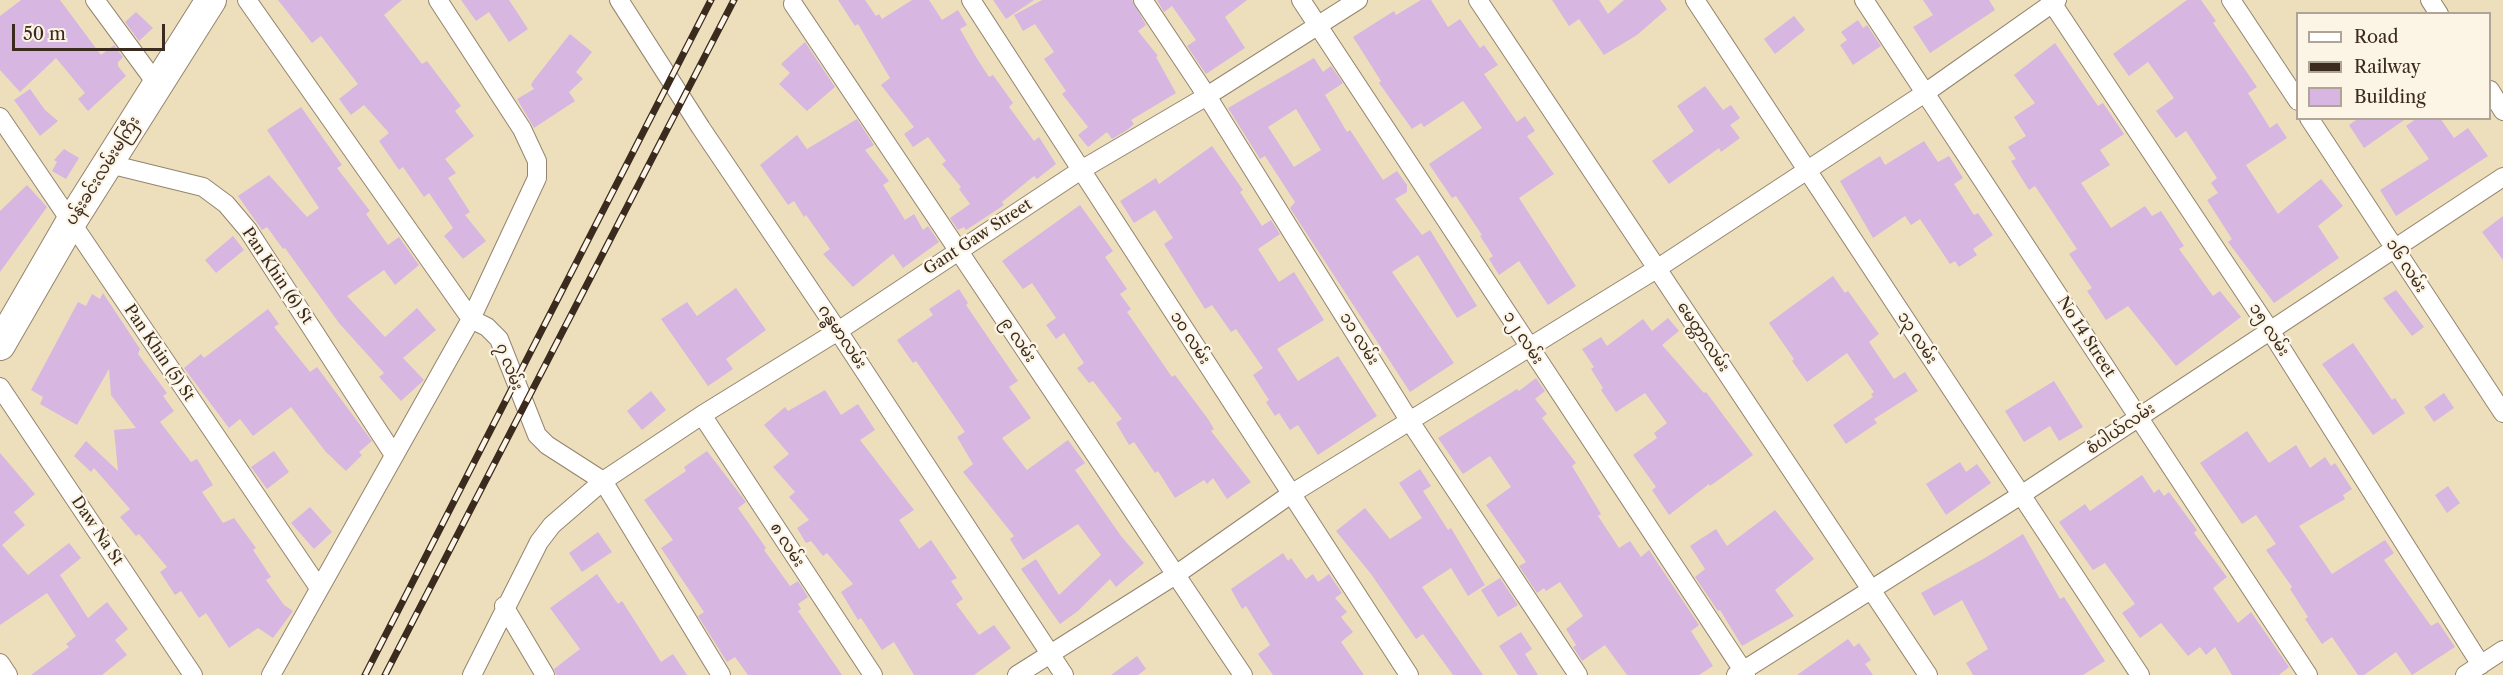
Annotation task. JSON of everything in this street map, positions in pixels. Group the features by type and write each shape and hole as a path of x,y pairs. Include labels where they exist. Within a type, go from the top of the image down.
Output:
{"main road":[{"name":"ပန်းခင်းလမ်းမကြီး","path":"0,345 71,222 109,164 156,83 211,0"}],"street":[{"path":"95,0 156,83"},
{"name":"၇ လမ်း","path":"247,0 471,319 487,327 499,339 537,435 547,445 603,481 721,675"},
{"path":"271,675 471,319 537,178 537,161 522,129 438,0"},
{"name":"ဂန္ဓမာလမ်း","path":"619,0 713,147 838,331 1064,675"},
{"name":"၁၀ လမ်း","path":"971,0 1409,675"},
{"name":"၁၁ လမ်း","path":"1143,0 1207,96 1409,420 1578,675"},
{"name":"၁၂ လမ်း","path":"1301,0 1742,673"},
{"name":"Gant Gaw Street","path":"472,675 504,606 539,542 552,525 603,481 702,415 838,331 1081,170 1207,96 1358,0"},
{"name":"မေတ္တာလမ်း","path":"1478,0 1928,675"},
{"name":"၁၃ လမ်း","path":"1695,0 2140,675"},
{"name":"No 14 Street","path":"1864,0 2308,675"},
{"path":"2231,0 2296,98"},
{"path":"1017,675 1177,574 1291,494 1658,268 1808,171 1926,93 2053,1"},
{"name":"၁၅ လမ်း","path":"2053,1 2271,332 2481,665"},
{"name":"၉ လမ်း","path":"793,4 1243,675"},
{"path":"2491,92 2503,111"},
{"name":"Pan Khin (5) St","path":"0,117 319,588"},
{"name":"၁၆ လမ်း","path":"2310,120 2503,412"},
{"name":"Pan Khin (6) St","path":"109,164 203,187 226,204 248,230 394,455"},
{"name":"စံပါယ်လမ်း","path":"1742,673 2021,495 2503,177"},
{"name":"Daw Na St","path":"0,387 193,675"},
{"name":"၈ လမ်း","path":"702,415 873,675"},
{"path":"504,606 545,675"},
{"path":"2465,675 2503,650"},
{"path":"0,663 8,675"}],"building":[{"path":"21,0 60,0 101,55 114,45 123,57 118,62 118,66 126,76 88,111 78,99 85,93 56,58 20,92 0,70 0,16"},
{"path":"278,0 402,0 384,15 422,64 427,61 461,106 455,111 474,136 445,159 456,173 448,178 470,212 465,215 486,241 463,259 444,236 453,228 429,193 424,197 403,167 399,170 379,141 389,133 364,105 351,115 339,99 358,84 321,36 312,43"},
{"path":"461,0 509,0 528,29 509,42 489,12 476,21"},
{"path":"838,0 865,0 876,16 879,14 882,19 912,0 929,0 942,20 958,10 967,25 960,29 976,57 989,77 993,75 1013,103 1009,107 1034,141 1039,137 1056,164 1037,179 1034,176 1002,202 1004,205 966,230 964,227 958,230 950,218 970,204 959,189 961,187 942,164 946,161 928,137 913,147 904,134 914,127 881,85 890,78 858,24 855,26"},
{"path":"993,0 1034,0 1006,19"},
{"path":"1042,0 1132,0 1146,25 1138,31 1158,56 1156,57 1176,93 1131,120 1134,124 1127,130 1112,139 1107,132 1088,147 1078,135 1088,127 1062,94 1066,91 1044,59 1054,52 1035,24 1023,31 1014,15"},
{"path":"1157,0 1247,0 1225,17 1245,48 1206,74 1187,46 1196,40 1172,6 1164,12"},
{"path":"1421,0 1431,0 1448,27 1460,19 1480,48 1484,45 1498,65 1484,74 1517,122 1525,116 1535,131 1527,136 1554,174 1519,198 1576,286 1548,305 1519,261 1499,275 1489,259 1493,256 1480,236 1482,235 1456,196 1452,198 1429,164 1482,128 1463,101 1424,127 1421,123 1412,129 1379,83 1381,81 1353,37 1394,11 1396,15"},
{"path":"1552,0 1599,0 1608,14 1624,0 1660,0 1667,9 1637,35 1604,55 1579,19 1569,26"},
{"path":"1923,0 1989,0 1995,10 1930,53 1913,27 1933,15"},
{"path":"2187,0 2201,0 2216,21 2213,23 2257,87 2248,93 2270,128 2277,123 2287,138 2246,165 2278,214 2321,179 2343,206 2318,226 2339,258 2274,303 2228,242 2232,239 2207,200 2218,193 2211,183 2217,178 2186,131 2176,138 2156,111 2174,98 2148,62 2129,76 2113,54"},
{"path":"136,12 153,28 139,41 125,22"},
{"path":"1794,16 1805,30 1775,54 1764,39"},
{"path":"1858,20 1863,28 1867,25 1881,46 1853,65 1840,45 1847,40 1841,32"},
{"path":"570,34 592,52 576,72 583,79 569,92 575,101 534,128 517,99 534,89 531,85 533,81"},
{"path":"805,42 835,87 807,111 779,84 790,73 781,64"},
{"path":"2055,43 2098,106 2103,103 2124,134 2100,150 2110,165 2081,183 2111,228 2145,206 2152,216 2161,211 2184,246 2179,249 2213,296 2220,291 2241,317 2176,366 2128,306 2106,320 2087,291 2092,288 2069,254 2077,249 2035,186 2029,190 2011,161 2016,159 2008,147 2026,136 2014,117 2035,103 2014,75"},
{"path":"1314,58 1323,72 1331,66 1343,83 1325,95 1347,132 1350,130 1383,180 1397,171 1407,185 1407,192 1395,199 1422,235 1430,230 1477,306 1457,318 1418,255 1392,272 1454,363 1410,392 1290,208 1295,202 1265,156 1260,159 1228,108","holes":["1296,109 1321,150 1294,167 1268,127"]},
{"path":"1705,86 1723,110 1731,105 1740,118 1730,125 1740,138 1721,152 1719,148 1669,184 1652,161 1694,131 1677,106"},
{"path":"30,89 45,110 58,121 40,136 14,100"},
{"path":"301,107 342,165 337,168 370,211 366,214 388,245 399,237 419,265 395,285 384,270 347,296 385,337 417,308 436,330 403,358 424,380 401,401 379,377 384,373 339,323 285,248 283,249 267,227 262,230 238,196 269,175 307,217 319,208 267,130"},
{"path":"857,119 874,145 865,150 889,181 883,185 905,220 914,214 923,230 928,226 939,242 903,268 893,254 853,287 823,254 830,249 806,215 804,217 794,201 788,205 760,165 797,135 807,149"},
{"path":"2356,120 2404,120 2364,148 2349,125"},
{"path":"2414,120 2441,120 2454,138 2468,128 2488,156 2396,216 2380,190 2429,159 2406,126"},
{"path":"1924,141 1938,162 1949,156 1963,178 1954,184 1974,215 1978,213 1993,235 1973,249 1977,255 1959,267 1955,261 1950,264 1920,219 1911,225 1905,216 1873,238 1840,181 1880,156 1885,165"},
{"path":"1212,146 1243,190 1240,192 1262,226 1271,220 1280,234 1258,249 1279,282 1294,272 1324,320 1277,349 1298,381 1338,356 1377,416 1318,455 1298,425 1290,430 1279,413 1275,416 1266,402 1269,400 1253,375 1263,368 1236,329 1231,332 1212,305 1205,309 1164,244 1173,238 1155,210 1134,223 1120,201 1156,178 1159,184"},
{"path":"64,149 79,158 66,179 52,171 57,162 54,160"},
{"path":"27,185 47,207 0,272 0,211"},
{"path":"1080,205 1113,251 1105,257 1127,289 1120,294 1131,309 1127,312 1172,377 1175,375 1208,419 1214,429 1211,431 1251,482 1227,499 1213,478 1207,484 1204,480 1175,498 1158,471 1155,473 1134,442 1129,445 1116,423 1122,419 1093,381 1089,383 1077,368 1084,363 1064,333 1056,339 1046,325 1056,318 1032,283 1023,289 1002,261"},
{"path":"2503,216 2503,260 2482,232"},
{"path":"233,236 244,250 216,273 205,260"},
{"path":"1833,276 1845,293 1848,291 1879,334 1869,342 1894,379 1905,372 1918,391 1874,419 1877,423 1846,444 1833,425 1873,397 1871,394 1874,392 1847,353 1807,382 1769,323"},
{"path":"736,288 766,330 726,359 733,369 708,386 661,319 687,302 697,316"},
{"path":"959,289 968,303 966,305 1018,381 1009,387 1031,418 1002,438 1027,470 1068,440 1085,463 1075,470 1121,536 1144,563 1116,587 1110,579 1078,611 1060,624 1021,569 1036,559 1059,595 1101,555 1078,524 1023,560 1010,539 1014,536 963,472 973,464 957,437 965,432 916,361 913,363 897,340 933,315 929,309"},
{"path":"2396,290 2424,327 2412,336 2383,298"},
{"path":"103,293 140,349 138,354 167,393 163,396 174,411 160,422 191,462 197,459 213,485 202,492 223,523 234,518 256,548 253,550 271,577 266,580 284,605 293,611 273,638 258,628 229,648 206,613 199,618 181,591 175,595 160,572 167,567 139,534 136,536 120,517 130,509 94,468 91,472 74,456 86,441 118,471 114,430 136,428 111,395 109,369 77,425 40,404 43,397 31,390 78,302 86,306 92,294 100,299"},
{"path":"268,309 279,324 274,327 310,372 317,367 372,441 359,452 362,455 346,471 326,452 291,407 253,436 240,419 229,428 184,368 201,354 204,358"},
{"path":"1668,318 1679,331 1662,345 1704,393 1706,392 1753,455 1710,486 1709,484 1669,515 1652,490 1656,487 1633,455 1657,438 1654,433 1667,423 1645,393 1616,412 1601,390 1603,388 1591,369 1594,367 1582,349 1601,337 1607,346 1643,319 1652,331"},
{"path":"2353,343 2392,400 2395,398 2405,413 2373,435 2322,364"},
{"path":"1536,378 1545,391 1535,399 1547,414 1542,418 1576,463 1572,466 1601,514 1598,516 1619,548 1630,541 1641,557 1649,550 1699,625 1691,631 1713,666 1699,675 1627,675 1605,645 1582,661 1566,629 1583,616 1560,582 1546,591 1544,588 1537,593 1519,566 1526,562 1486,505 1511,487 1490,456 1463,474 1438,438 1517,389 1519,391"},
{"path":"2054,381 2083,427 2059,441 2050,426 2024,442 2005,411"},
{"path":"825,390 841,415 858,404 875,430 860,440 914,510 899,520 919,549 931,540 957,578 951,581 963,599 956,604 979,635 994,625 1011,648 974,675 914,675 894,642 882,650 861,618 858,620 841,592 853,584 827,553 823,556 811,541 806,543 797,528 809,520 789,497 795,492 773,467 789,454 764,425 785,407 788,411"},
{"path":"651,391 666,410 642,430 627,411"},
{"path":"2444,393 2454,408 2434,422 2424,407"},
{"path":"2247,431 2269,463 2296,445 2310,468 2325,457 2331,466 2335,463 2352,489 2343,495 2345,499 2299,526 2332,574 2385,540 2394,553 2384,560 2431,626 2438,622 2455,647 2412,675 2396,652 2364,675 2358,675 2332,637 2322,644 2305,619 2308,617 2290,589 2292,587 2266,550 2276,544 2256,515 2242,524 2200,463"},
{"path":"274,451 289,472 267,489 251,467"},
{"path":"707,451 746,502 738,508 766,548 764,550 790,586 798,581 808,597 798,604 801,609 798,611 842,675 748,675 735,657 727,662 698,616 704,612 661,548 673,540 644,500 686,471 684,467"},
{"path":"0,453 35,494 14,512 25,525 2,545 28,575 69,543 81,558 60,575 88,618 107,602 128,629 115,640 127,655 102,675 31,675 69,647 66,644 76,636 47,593 0,625"},
{"path":"1960,462 1966,472 1977,464 1991,483 1946,515 1926,484"},
{"path":"1420,469 1431,486 1423,491 1448,530 1451,528 1485,585 1468,596 1451,568 1422,587 1483,675 1453,675 1423,634 1416,639 1371,574 1336,531 1365,508 1390,539 1422,518 1399,483"},
{"path":"2142,475 2154,493 2159,489 2164,496 2169,492 2197,530 2194,533 2227,577 2213,588 2238,623 2251,612 2289,667 2279,675 2232,675 2215,647 2206,655 2200,647 2188,656 2161,623 2140,638 2122,613 2135,604 2105,563 2093,570 2059,522 2085,504 2090,511"},
{"path":"2448,486 2460,503 2447,513 2435,495"},
{"path":"310,507 332,532 314,549 291,523"},
{"path":"1775,510 1814,559 1775,590 1794,616 1742,646 1720,610 1718,611 1695,577 1705,569 1690,546 1716,529 1727,546"},
{"path":"598,532 612,552 582,572 569,553"},
{"path":"2023,534 2060,599 2064,597 2105,661 2083,675 1973,675 1966,663 1988,649 1962,600 1934,616 1921,593"},
{"path":"1283,553 1288,561 1291,558 1306,579 1313,574 1318,582 1329,574 1342,593 1335,598 1347,612 1341,617 1353,632 1341,642 1364,675 1273,675 1258,654 1270,645 1246,606 1242,609 1231,589"},
{"path":"597,574 618,604 622,601 661,662 673,654 687,675 556,675 554,669 580,649 550,608"},
{"path":"1500,578 1518,605 1498,617 1481,590"},
{"path":"1521,632 1532,649 1525,654 1538,675 1518,675 1499,646"},
{"path":"1848,639 1854,647 1859,643 1871,660 1865,664 1873,675 1797,675"},
{"path":"1137,656 1146,669 1138,675 1111,675"}],"railway":[{"path":"365,675 711,0"},
{"path":"385,675 734,0"}]}
